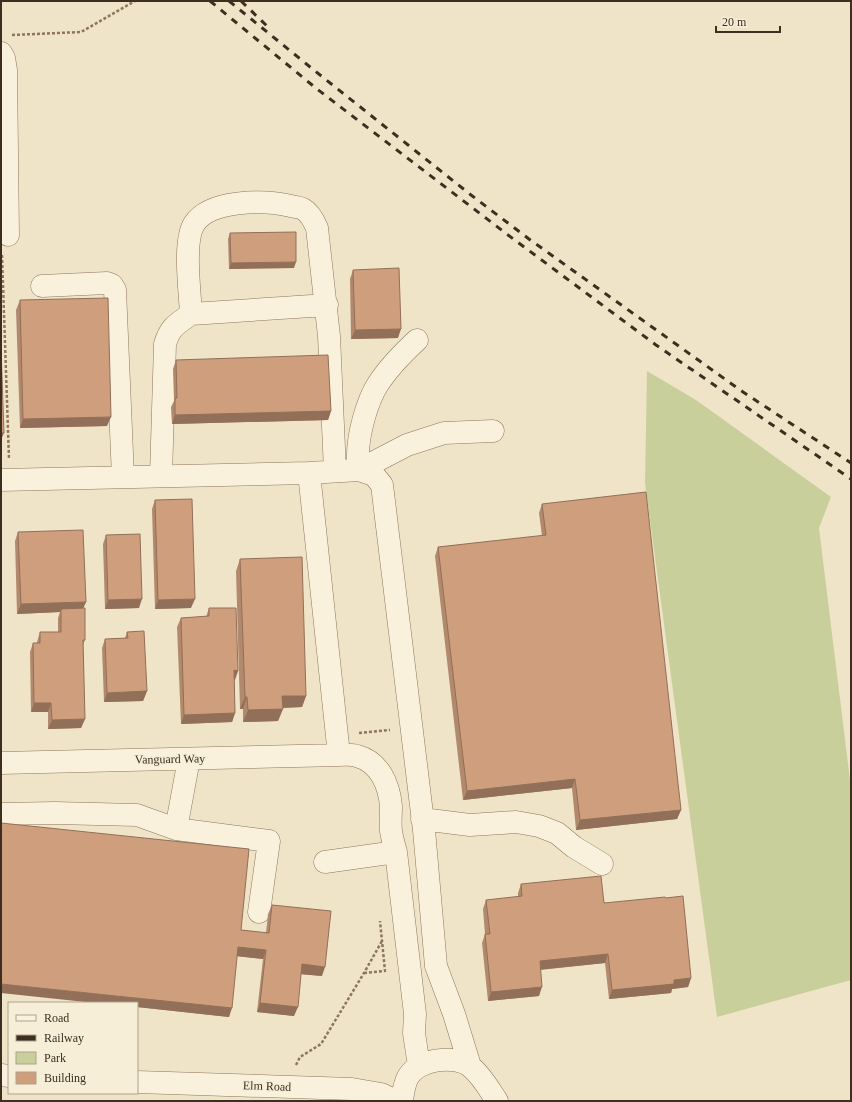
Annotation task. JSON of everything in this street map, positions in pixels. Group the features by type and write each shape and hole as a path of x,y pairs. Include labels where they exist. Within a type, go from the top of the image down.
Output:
{"street":[{"path":"5,46 4,58 6,70 4,136 8,235"},
{"path":"191,314 188,244 190,232 200,217 213,209 242,203 264,202 303,209 313,218 317,228 327,305 335,471"},
{"path":"42,286 107,283 112,285 115,290 123,477"},
{"path":"162,476 165,344 168,333 175,325 191,314 327,305"},
{"path":"359,470 358,455 360,435 371,400 378,384 400,356 417,340"},
{"path":"359,470 407,445 444,434 492,431"},
{"path":"5,480 308,473 359,470 374,475 382,485 410,728 423,825 436,966 454,1014 470,1066"},
{"path":"308,473 319,553 338,745"},
{"name":"Vanguard Way","path":"1,763 188,759 338,745 366,759 378,769 385,780 389,791 393,842 415,1014 414,1033 419,1066"},
{"path":"176,829 188,759"},
{"path":"1,814 55,813 137,816 176,829 269,841 259,912"},
{"path":"325,862 393,842 423,825 470,825 516,822 539,826 557,833 574,847 602,864"},
{"path":"402,1101 403,1090 407,1078 412,1071 419,1066 432,1061 443,1060 455,1061 470,1066 482,1078 497,1101"},
{"name":"Elm Road","path":"138,1082 352,1089 381,1094 396,1101"}],"path":[{"path":"5,46 13,34 81,32 135,1"},
{"path":"5,480 1,240 8,235"},
{"path":"338,745 410,728"},
{"path":"285,1087 300,1058 321,1044 382,940"},
{"path":"364,973 385,971"}],"green space":[{"path":"647,371 696,400 831,497 819,528 851,788 851,980 717,1017 645,483"}],"building":[{"path":"296,232 296,262 231,263 230,233"},
{"path":"399,268 401,329 355,330 353,270"},
{"path":"108,298 111,417 23,419 20,300"},
{"path":"1,348 4,433 1,433"},
{"path":"328,355 331,411 175,415 175,398 177,398 176,360"},
{"path":"646,492 681,810 580,820 575,779 467,791 438,547 546,535 542,504"},
{"path":"192,499 195,599 158,600 155,500"},
{"path":"83,530 86,602 21,604 18,532"},
{"path":"140,534 142,599 108,600 106,535"},
{"path":"302,557 306,696 282,696 283,709 248,710 247,697 245,697 240,559"},
{"path":"85,608 85,640 83,640 85,719 52,720 51,703 34,703 33,643 40,643 40,632 61,632 61,609"},
{"path":"209,608 236,608 238,671 234,670 235,713 184,715 181,618 209,616"},
{"path":"144,631 147,691 107,693 105,639 128,638 127,632"},
{"path":"1,823 249,849 241,930 269,933 272,905 331,911 325,967 302,964 298,1007 260,1003 266,950 238,947 232,1008 1,984"},
{"path":"601,876 604,903 683,896 691,978 674,980 674,984 612,990 608,954 540,961 542,987 491,992 485,934 490,934 486,900 522,896 521,884"}],"railway":[{"path":"210,1 317,89 508,235 656,345 851,479"},
{"path":"229,1 471,195 529,239 743,392 851,463"},
{"path":"241,1 267,26"}]}
